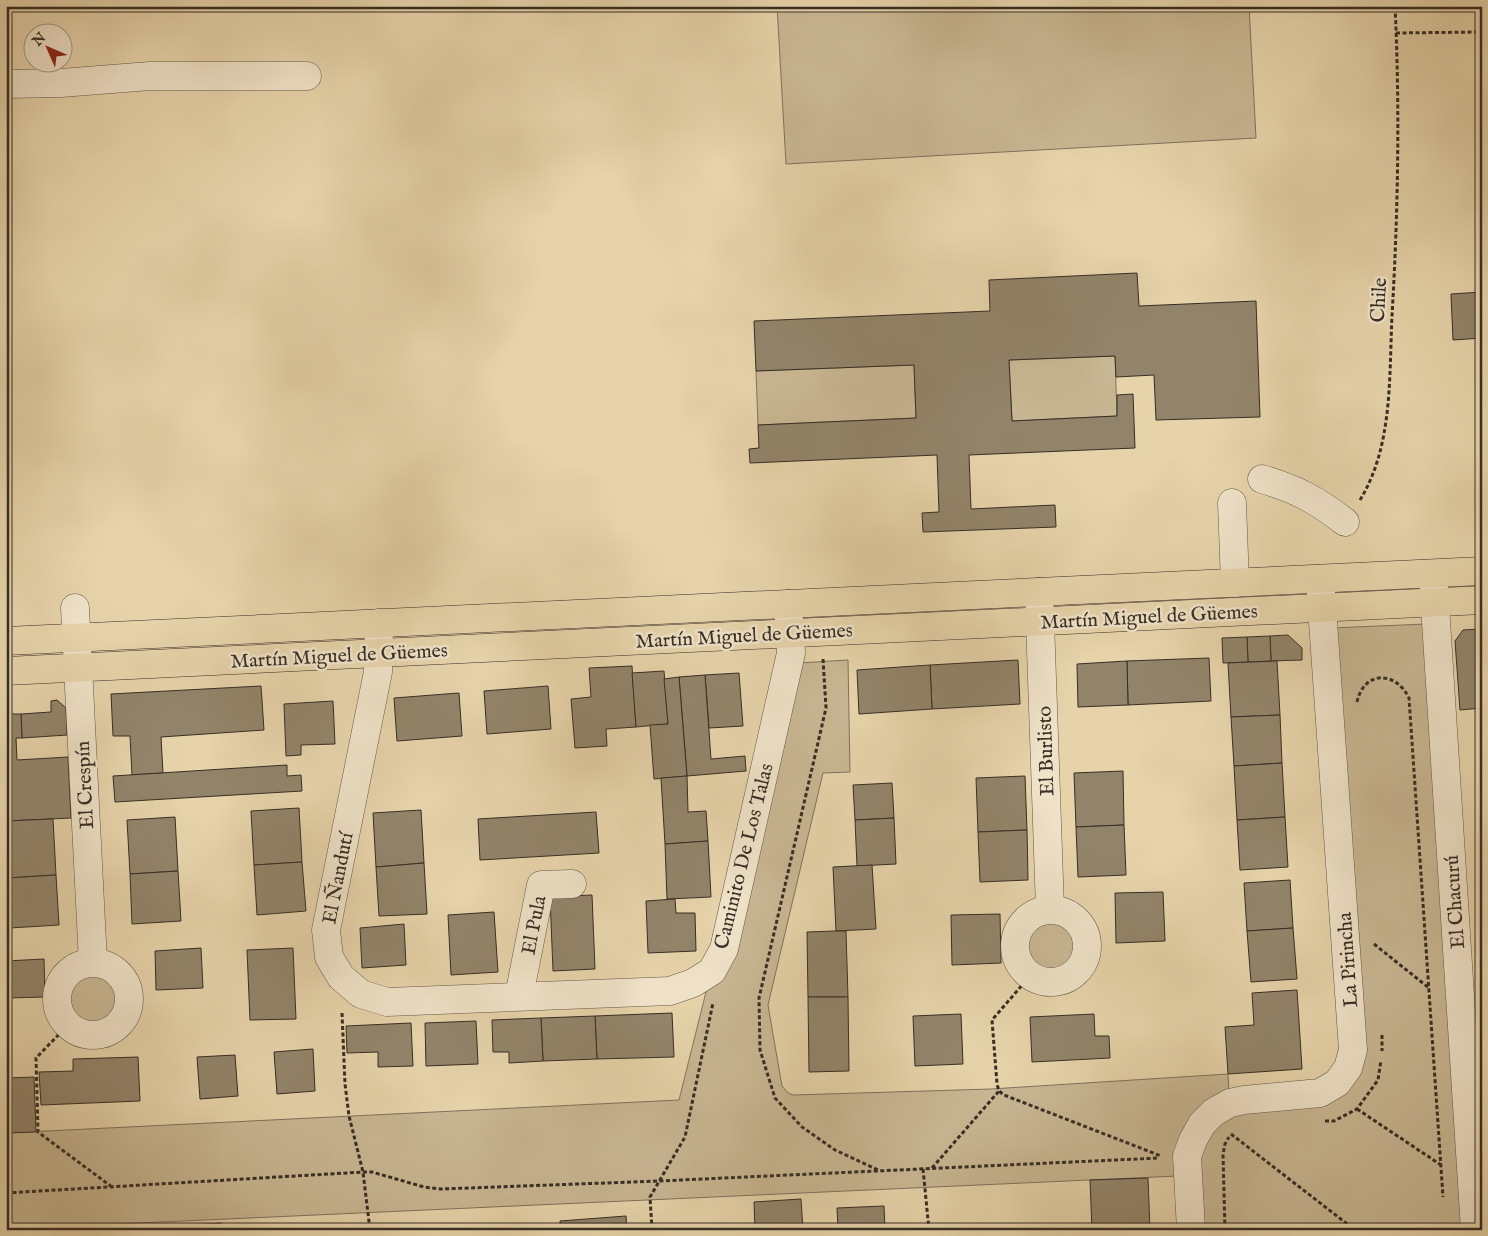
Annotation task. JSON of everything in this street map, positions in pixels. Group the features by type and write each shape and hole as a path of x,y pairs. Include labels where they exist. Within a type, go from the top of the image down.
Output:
{"main road":[{"name":"Martín Miguel de Güemes","path":"6,641 1482,571"},
{"name":"Martín Miguel de Güemes","path":"6,671 1482,600"}],"street":[{"path":"6,84 61,83 150,76 307,76"},
{"path":"1262,479 1290,487 1318,502 1345,522"},
{"path":"1232,503 1235,583"},
{"name":"El Chacurú","path":"1433,574 1475,1230"},
{"name":"La Pirincha","path":"1191,1230 1187,1156 1192,1140 1202,1124 1214,1112 1230,1103 1320,1093 1337,1083 1348,1068 1353,1050 1320,579"},
{"name":"El Burlisto","path":"1039,592 1050,909"},
{"name":"Caminito De Los Talas","path":"519,996 670,991 693,984 712,971 724,949 791,653 788,604"},
{"name":"El Crespín","path":"75,608 93,962"},
{"name":"El Ñandutí","path":"378,624 378,672 326,930 330,957 341,977 361,994 387,1002 519,996"},
{"name":"El Pula","path":"519,996 541,885 572,884"},
{"path":"1050,909 1063,911 1074,917 1082,927 1087,939 1087,951 1083,964 1075,974 1064,980 1052,983 1040,981 1030,976 1016,958 1014,947 1021,925 1039,911 1050,909"},
{"path":"93,962 105,964 116,970 125,980 129,992 130,1004 126,1016 117,1026 106,1033 94,1036 82,1034 68,1025 58,1011 58,988 63,978 81,964 93,962"}],"path":[{"name":"Chile","path":"1345,522 1363,495 1373,472 1384,435 1387,413 1397,233 1395,6"},
{"path":"1396,33 1482,32"},
{"path":"822,652 826,708 759,998 760,1050 774,1098 802,1127 835,1150 878,1171"},
{"path":"1374,944 1429,988"},
{"path":"6,1193 363,1172 372,1172 424,1187 441,1189 659,1181 1164,1157 1004,1095 999,1091 992,1020 1030,976"},
{"path":"341,977 345,1084 350,1116 363,1172 370,1230"},
{"path":"652,1230 650,1197 685,1137 714,997"},
{"path":"68,1025 36,1058 38,1132 112,1187"},
{"path":"932,1168 999,1091"},
{"path":"1357,1109 1441,1165"},
{"path":"1231,1134 1354,1230"},
{"path":"1187,1156 1222,1154"},
{"path":"923,1169 929,1230"}],"shaded area":[{"path":"777,6 1249,6 1256,138 786,164"},
{"path":"1115,356 1117,416 1012,421 1009,360"},
{"path":"914,365 916,418 758,425 756,371"},
{"path":"1426,624 1464,1230 1200,1230 1200,1143 1219,1119 1344,1092 1332,628"},
{"path":"848,660 850,772 823,773 768,1005 782,1086 788,1093 793,1095 991,1089 1228,1074 1229,1094 1178,1176 6,1229 6,1133 679,1100 707,988 799,663"},
{"path":"1046,919 1056,919 1066,923 1074,931 1078,946 1074,961 1066,969 1056,973 1046,973 1036,969 1028,961 1024,951 1024,941 1028,931 1036,923"},
{"path":"88,972 98,972 108,976 116,984 120,999 116,1014 108,1022 98,1026 88,1026 78,1022 70,1014 66,1004 66,994 70,984 78,976"}],"building":[{"path":"1137,273 1139,306 1256,301 1260,417 1156,420 1154,375 1116,377 1115,356 1009,360 1012,421 1117,416 1117,395 1133,394 1135,448 969,455 971,509 1055,505 1056,527 923,532 922,513 939,512 937,455 750,463 749,449 759,448 758,425 916,418 914,365 756,371 754,321 990,311 989,280"},
{"path":"1482,292 1482,338 1453,340 1451,294"},
{"path":"1481,629 1482,708 1460,710 1455,641 1463,630"},
{"path":"1288,635 1302,648 1302,660 1271,661 1270,636"},
{"path":"1270,636 1271,661 1248,662 1247,637"},
{"path":"1247,637 1248,662 1223,663 1222,638"},
{"path":"1209,658 1211,701 1128,705 1127,661"},
{"path":"1018,660 1020,704 932,709 930,665"},
{"path":"1127,661 1128,705 1078,707 1077,664"},
{"path":"1277,661 1280,715 1231,717 1228,663"},
{"path":"930,665 932,709 859,714 857,670"},
{"path":"632,666 636,727 606,729 607,746 575,748 571,699 591,697 589,668"},
{"path":"664,671 668,724 636,727 632,673"},
{"path":"739,673 743,726 709,728 705,675"},
{"path":"705,675 711,759 745,756 746,771 687,776 679,677"},
{"path":"679,677 687,776 654,779 650,725 668,724 664,679"},
{"path":"261,686 264,730 161,737 163,773 132,775 130,736 113,736 111,694"},
{"path":"548,686 551,729 487,734 484,691"},
{"path":"459,693 462,736 397,741 394,698"},
{"path":"57,700 66,708 67,735 22,738 21,714 51,712 51,701"},
{"path":"333,701 335,744 301,745 301,755 286,756 284,704"},
{"path":"6,714 21,714 22,738 16,738 17,760 68,757 71,818 6,821"},
{"path":"1280,715 1282,763 1234,766 1231,717"},
{"path":"1282,763 1285,817 1237,820 1234,766"},
{"path":"287,765 287,776 301,775 302,791 115,802 113,776"},
{"path":"1123,771 1124,825 1076,827 1074,773"},
{"path":"687,776 688,812 706,811 708,841 665,844 661,778"},
{"path":"1025,776 1027,830 978,832 976,778"},
{"path":"892,783 894,818 855,820 853,785"},
{"path":"299,808 302,862 254,865 251,811"},
{"path":"421,810 424,863 376,867 373,813"},
{"path":"596,812 599,853 480,860 478,819"},
{"path":"175,817 178,871 130,874 127,820"},
{"path":"1285,817 1288,867 1240,870 1237,820"},
{"path":"894,818 896,864 857,866 855,820"},
{"path":"53,819 56,875 7,878 6,821"},
{"path":"1124,825 1126,875 1078,877 1076,827"},
{"path":"1027,830 1028,880 980,882 978,832"},
{"path":"708,841 711,897 667,899 665,844"},
{"path":"302,862 306,911 257,915 254,865"},
{"path":"424,863 427,914 379,916 376,867"},
{"path":"872,865 876,929 836,931 833,867"},
{"path":"178,871 181,921 132,924 130,874"},
{"path":"56,875 59,925 10,928 7,878"},
{"path":"1290,880 1293,928 1247,931 1244,883"},
{"path":"1163,892 1165,941 1116,943 1115,893"},
{"path":"592,895 595,969 553,971 550,897"},
{"path":"675,899 676,913 695,913 696,951 648,953 646,901"},
{"path":"494,912 498,972 451,975 448,915"},
{"path":"1000,914 1001,963 952,965 951,915"},
{"path":"404,924 406,965 362,968 360,928"},
{"path":"1293,928 1297,979 1251,982 1247,931"},
{"path":"846,931 848,997 808,997 807,932"},
{"path":"201,948 203,988 156,990 155,951"},
{"path":"293,948 296,1019 250,1020 247,950"},
{"path":"44,959 45,997 6,998 6,961"},
{"path":"1297,990 1302,1069 1228,1074 1225,1027 1254,1025 1252,993"},
{"path":"808,997 848,997 849,1071 809,1072"},
{"path":"672,1013 674,1057 597,1059 595,1016"},
{"path":"961,1014 963,1064 915,1066 913,1016"},
{"path":"1094,1014 1095,1036 1109,1036 1110,1058 1032,1062 1030,1017"},
{"path":"595,1016 597,1059 543,1061 541,1018"},
{"path":"541,1018 543,1061 509,1063 509,1052 493,1052 492,1020"},
{"path":"476,1021 478,1064 426,1066 425,1023"},
{"path":"411,1023 413,1066 378,1067 378,1052 347,1053 346,1026"},
{"path":"313,1049 315,1091 277,1094 274,1052"},
{"path":"235,1055 238,1096 200,1099 197,1057"},
{"path":"138,1057 140,1101 41,1105 39,1072 73,1071 73,1059"},
{"path":"34,1077 36,1132 6,1133 6,1078"},
{"path":"1148,1178 1150,1230 1092,1230 1090,1180"},
{"path":"801,1199 803,1230 755,1230 754,1202"},
{"path":"884,1206 885,1230 838,1230 837,1208"},
{"path":"626,1216 627,1230 561,1230 560,1221"},
{"path":"221,1223 221,1230 174,1230 173,1226"},
{"path":"527,1226 528,1230 480,1230 480,1229"}]}
